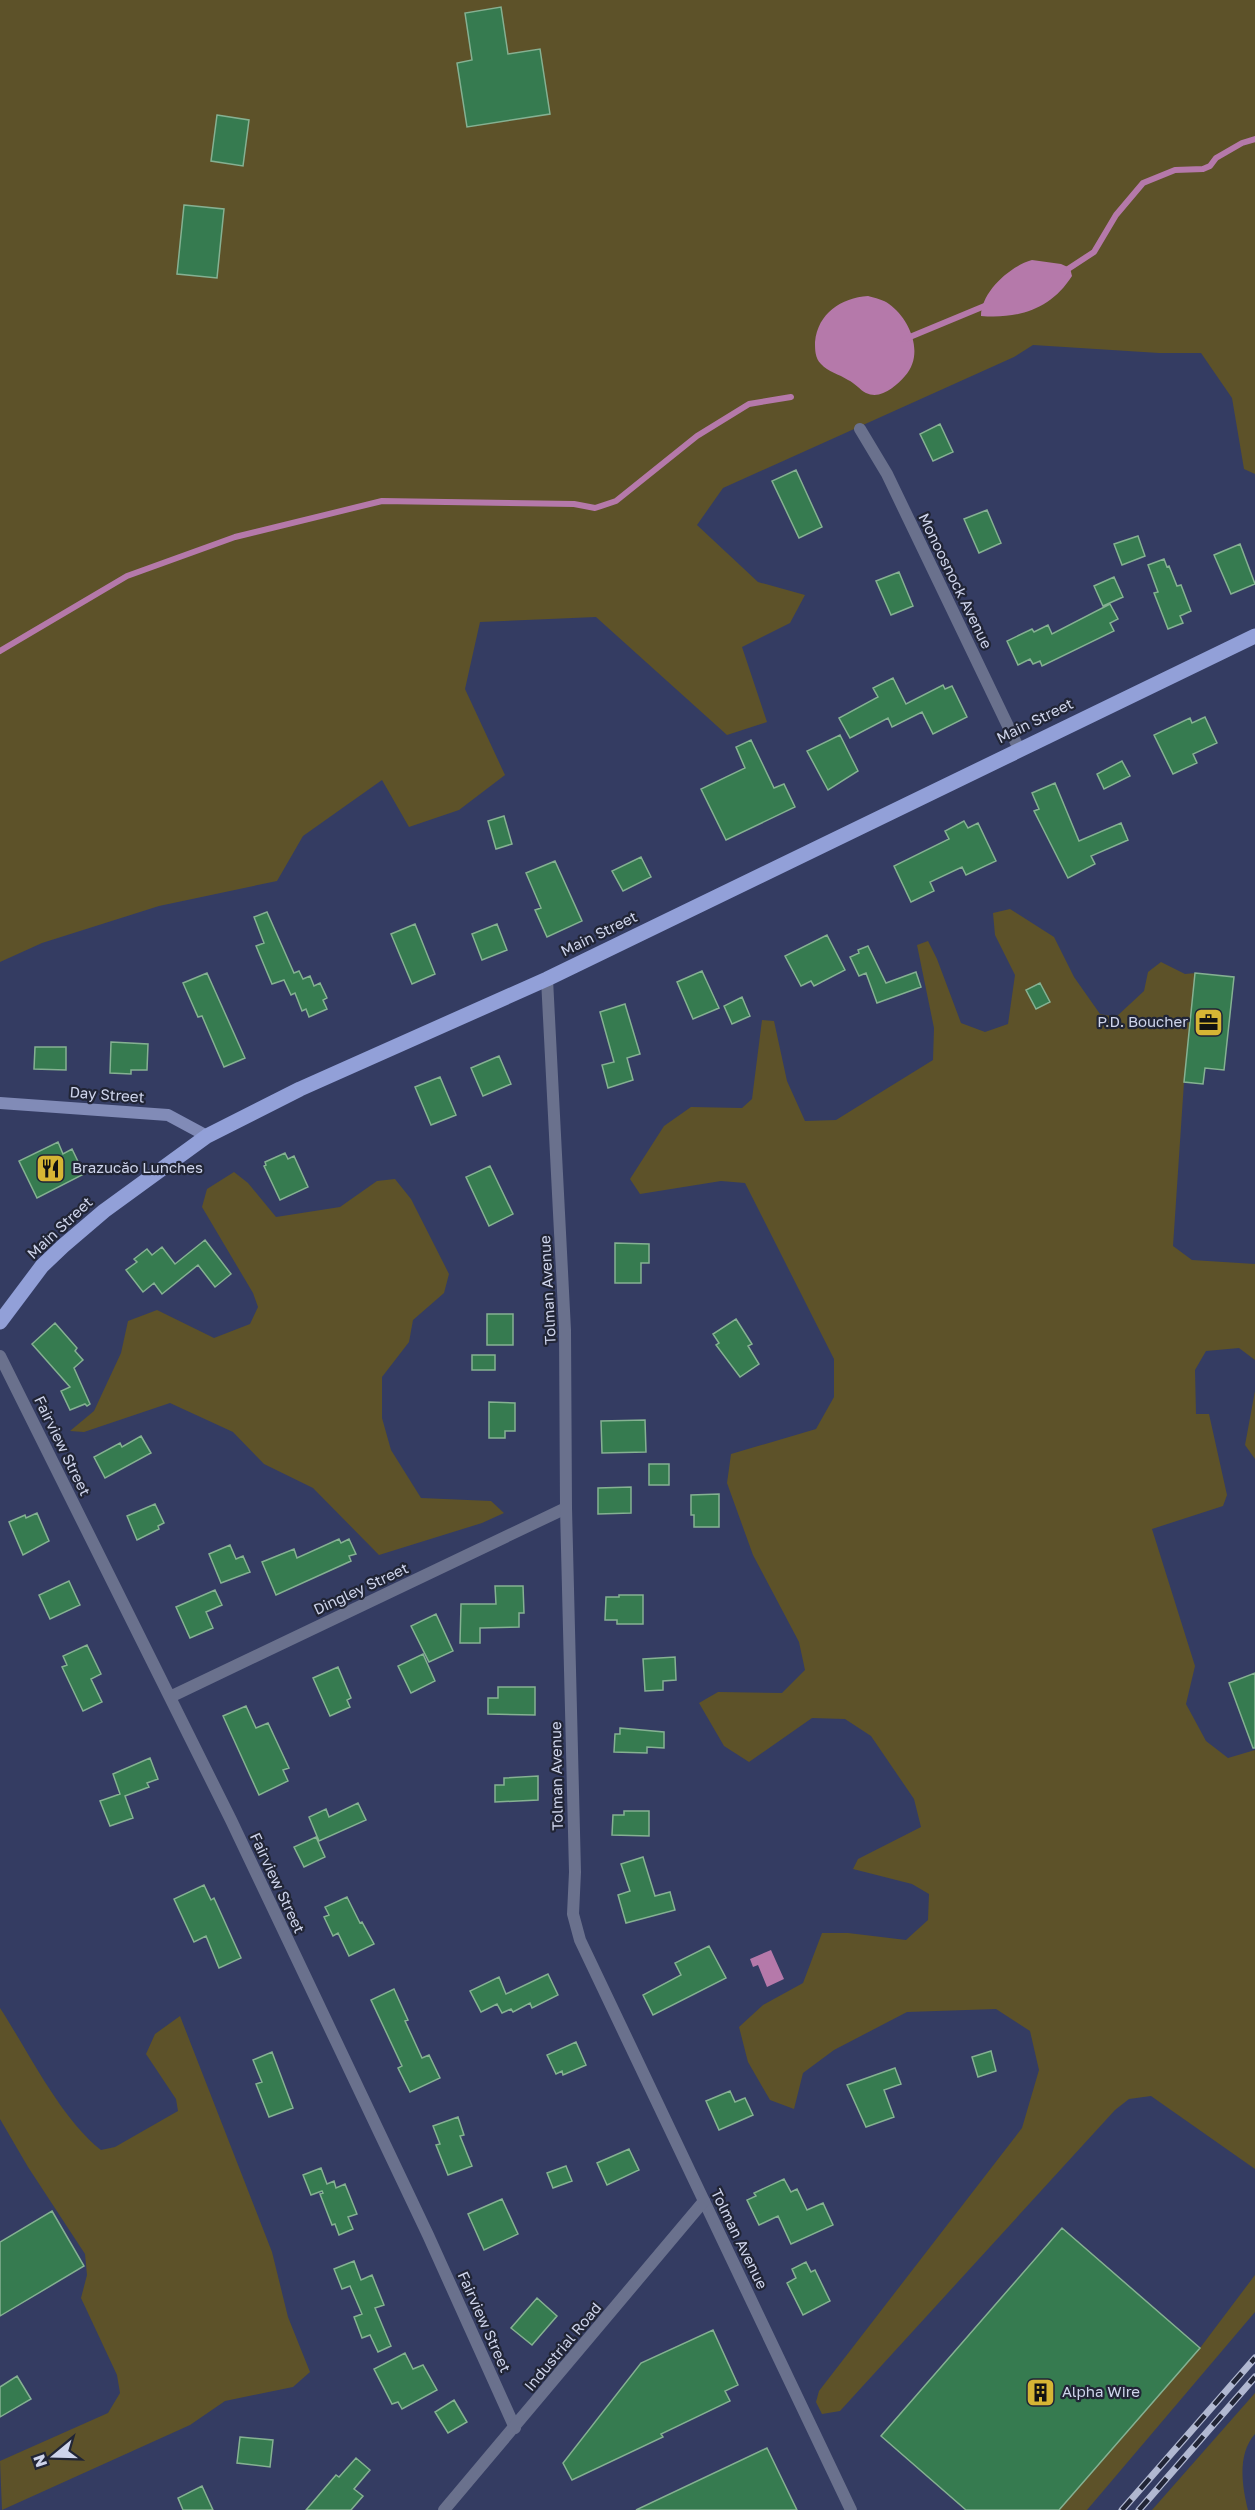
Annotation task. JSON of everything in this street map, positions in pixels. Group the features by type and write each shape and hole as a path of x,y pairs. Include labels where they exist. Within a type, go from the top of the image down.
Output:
{"main road":[{"name":"Main Street","path":"0,1322 42,1266 63,1246 104,1211 207,1136 300,1089 547,979 1255,636"},
{"name":"Day Street","path":"0,1103 168,1114 207,1136"}],"street":[{"name":"Monoosnock Avenue","path":"860,429 887,474 1019,749"},
{"name":"Tolman Avenue","path":"547,979 565,1330 566,1508 575,1872 573,1914 588,1960 851,2510"},
{"name":"Fairview Street","path":"0,1356 231,1820 428,2235 515,2428"},
{"name":"Dingley Street","path":"170,1697 566,1508"},
{"name":"Industrial Road","path":"444,2510 705,2201"}],"shaded area":[{"path":"0,0 1255,0 1255,474 1244,469 1232,398 1201,353 1159,353 1033,345 1014,357 723,488 697,525 758,582 805,595 790,623 742,647 767,722 727,735 596,617 480,622 465,689 505,775 459,810 409,827 382,780 303,836 277,881 159,906 42,943 0,962"},
{"path":"1032,260 1061,264 1070,268 1072,276 1054,297 1033,310 1008,316 981,316 986,298 998,281 1023,263"},
{"path":"868,296 885,301 897,310 909,328 914,348 914,358 905,376 893,388 877,395 866,393 851,381 827,369 819,362 815,351 817,332 826,315 840,304"},
{"path":"1010,909 1054,937 1074,977 1100,1014 1116,1017 1144,991 1148,972 1161,962 1185,974 1196,973 1184,1082 1173,1246 1192,1260 1255,1264 1255,1360 1239,1348 1206,1351 1195,1370 1196,1414 1209,1414 1227,1495 1223,1506 1152,1529 1195,1666 1186,1704 1206,1741 1228,1758 1255,1750 1255,2169 1151,2096 1129,2099 1115,2110 840,2411 822,2414 816,2402 819,2391 1022,2128 1039,2070 1030,2031 996,2009 907,2012 834,2050 803,2073 794,2109 770,2100 748,2062 739,2027 763,2005 803,1983 822,1933 848,1933 906,1940 928,1920 929,1894 912,1884 853,1869 858,1859 921,1827 914,1799 871,1736 845,1719 812,1718 749,1762 724,1746 699,1703 718,1692 782,1693 805,1670 799,1642 753,1555 727,1483 731,1454 816,1429 834,1397 834,1359 745,1183 721,1181 640,1194 630,1179 664,1126 691,1107 742,1108 752,1099 762,1020 774,1021 787,1081 805,1121 836,1120 933,1060 934,1028 917,945 928,941 961,1023 985,1032 1008,1024 1015,975 995,935 993,913"},
{"path":"234,1172 248,1183 276,1217 340,1207 377,1181 395,1179 411,1199 449,1274 444,1293 413,1320 409,1342 382,1377 382,1418 391,1450 421,1498 491,1501 504,1513 482,1523 379,1555 313,1488 264,1464 233,1432 170,1403 84,1432 70,1431 94,1411 121,1353 128,1321 157,1310 214,1338 250,1324 258,1307 253,1293 202,1207 207,1189"},
{"path":"1255,1391 1255,1459 1245,1445"},
{"path":"771,1950 784,1979 767,1987 758,1965 753,1967 750,1959"},
{"path":"0,2008 59,2103 86,2137 101,2150 115,2147 178,2111 176,2099 146,2054 155,2034 180,2016 272,2252 288,2317 310,2372 293,2387 225,2401 190,2425 2,2510 0,2461 108,2413 120,2393 117,2375 81,2298 87,2275 85,2254 28,2167 0,2119"},
{"path":"1255,2275 1255,2312 1087,2510 1059,2510 1200,2348"},
{"path":"1255,2393 1255,2434 1245,2451 1242,2471 1248,2510 1152,2510"}],"building":[{"path":"501,7 508,54 540,49 550,114 467,127 457,63 472,60 465,13"},
{"path":"217,115 249,120 243,166 211,161"},
{"path":"184,205 224,209 217,278 177,274"},
{"path":"940,424 953,452 933,461 920,434"},
{"path":"796,470 822,527 799,538 772,481"},
{"path":"987,510 1001,543 979,553 964,519"},
{"path":"1138,536 1145,556 1122,565 1114,544"},
{"path":"1240,544 1255,584 1231,594 1214,555"},
{"path":"1164,559 1177,586 1181,585 1191,611 1180,616 1183,623 1168,629 1154,593 1158,592 1148,565"},
{"path":"899,572 913,606 891,615 876,581"},
{"path":"1114,577 1123,597 1103,606 1094,586"},
{"path":"1110,604 1118,619 1110,623 1114,631 1042,666 1040,661 1033,664 1030,659 1018,665 1007,641 1032,629 1034,632 1048,625 1052,634"},
{"path":"893,678 906,704 943,685 945,689 952,686 967,717 933,734 922,712 892,727 888,718 850,738 839,718 878,697 873,688"},
{"path":"1205,717 1217,743 1193,754 1197,763 1173,774 1154,735 1190,718 1192,723"},
{"path":"840,735 858,771 828,790 807,751"},
{"path":"751,740 774,788 784,784 795,807 726,840 701,789 745,768 736,747"},
{"path":"1122,761 1130,776 1104,789 1097,774"},
{"path":"1055,783 1079,841 1121,823 1128,840 1091,856 1095,864 1068,878 1034,811 1039,809 1032,793"},
{"path":"504,816 512,844 496,849 488,821"},
{"path":"964,821 968,828 978,823 996,861 966,875 962,867 930,882 934,891 911,902 894,866 949,839 945,831"},
{"path":"641,857 651,877 623,891 612,871"},
{"path":"555,861 582,921 547,937 535,910 541,908 526,873"},
{"path":"267,912 294,973 299,971 303,979 310,976 314,986 320,983 327,998 323,1000 327,1009 309,1017 306,1009 302,1011 295,993 291,995 284,980 272,984 256,946 264,943 254,917"},
{"path":"415,924 435,974 412,984 391,934"},
{"path":"497,924 507,950 482,960 472,934"},
{"path":"827,935 845,970 814,986 811,981 801,986 785,956"},
{"path":"868,946 886,983 916,972 921,987 877,1003 866,973 859,976 850,957 859,953 858,950"},
{"path":"702,971 719,1008 693,1019 677,982"},
{"path":"207,973 245,1058 224,1067 202,1016 198,1017 183,983"},
{"name":"P.D. Boucher","path":"1195,973 1234,977 1224,1070 1205,1068 1203,1084 1184,1082"},
{"path":"1040,983 1050,1002 1036,1009 1026,990"},
{"path":"742,997 750,1016 732,1024 724,1006"},
{"path":"625,1004 640,1054 627,1058 633,1080 608,1088 602,1065 614,1062 600,1012"},
{"path":"111,1042 148,1044 147,1070 131,1070 131,1074 110,1073"},
{"path":"35,1047 66,1047 66,1070 34,1069"},
{"path":"499,1056 511,1084 483,1096 471,1068"},
{"path":"440,1077 456,1115 431,1125 415,1087"},
{"name":"Brazucăo Lunches","path":"58,1142 63,1154 72,1149 84,1174 37,1198 19,1161"},
{"path":"285,1153 288,1159 294,1156 308,1187 280,1200 264,1166 265,1162"},
{"path":"490,1166 513,1214 489,1226 466,1177"},
{"path":"205,1240 231,1274 215,1287 198,1265 162,1294 154,1283 143,1292 126,1270 137,1262 134,1259 147,1249 152,1255 162,1247 175,1264"},
{"path":"615,1243 649,1244 649,1263 641,1263 641,1283 615,1283"},
{"path":"487,1314 513,1314 513,1345 487,1345"},
{"path":"736,1319 752,1344 748,1346 759,1364 740,1377 716,1345 719,1343 713,1334"},
{"path":"55,1323 77,1348 75,1351 83,1360 74,1368 90,1404 87,1406 85,1404 70,1410 61,1391 70,1387 32,1344"},
{"path":"472,1355 495,1355 495,1370 472,1370"},
{"path":"489,1402 515,1403 515,1431 505,1431 505,1438 489,1438"},
{"path":"645,1420 646,1452 602,1453 601,1421"},
{"path":"141,1436 151,1453 105,1478 94,1457 120,1443 122,1447"},
{"path":"649,1464 669,1464 669,1485 649,1485"},
{"path":"631,1487 631,1513 598,1514 598,1488"},
{"path":"719,1494 719,1527 694,1527 694,1515 691,1515 691,1495"},
{"path":"155,1504 164,1523 158,1526 159,1529 137,1540 127,1516"},
{"path":"37,1513 49,1541 23,1555 9,1522"},
{"path":"339,1539 341,1543 349,1539 356,1554 349,1556 351,1561 276,1595 262,1562 294,1549 297,1558"},
{"path":"230,1545 236,1559 243,1556 250,1572 221,1583 209,1554"},
{"path":"69,1581 80,1605 50,1619 39,1595"},
{"path":"495,1586 523,1586 524,1613 519,1613 519,1627 480,1628 480,1643 460,1643 461,1604 496,1604"},
{"path":"215,1590 222,1605 206,1612 213,1628 190,1638 176,1607"},
{"path":"619,1595 643,1595 643,1624 617,1624 617,1620 605,1620 606,1597 619,1597"},
{"path":"436,1614 453,1651 429,1662 411,1626"},
{"path":"87,1645 101,1674 91,1679 102,1702 83,1711 62,1667 67,1665 63,1656"},
{"path":"423,1654 435,1681 411,1693 398,1666"},
{"path":"675,1657 676,1680 663,1681 663,1690 645,1691 643,1659"},
{"path":"338,1667 351,1698 347,1700 350,1707 330,1716 313,1678"},
{"path":"1255,1673 1255,1748 1253,1748 1229,1683"},
{"path":"498,1687 535,1687 535,1715 488,1714 488,1698 498,1698"},
{"path":"246,1706 256,1728 268,1723 289,1768 283,1770 288,1781 259,1795 223,1716"},
{"path":"620,1728 664,1732 664,1748 647,1747 647,1753 614,1752 615,1734 620,1734"},
{"path":"150,1758 158,1779 147,1783 149,1787 125,1796 133,1818 110,1826 100,1801 120,1794 113,1774"},
{"path":"538,1776 538,1800 495,1802 495,1785 504,1785 504,1778"},
{"path":"358,1803 366,1820 319,1841 309,1817 326,1809 329,1817"},
{"path":"624,1811 649,1811 649,1836 612,1835 613,1815 624,1815"},
{"path":"316,1837 325,1857 304,1867 294,1847"},
{"path":"643,1857 655,1896 670,1892 675,1910 626,1923 618,1895 630,1891 621,1864"},
{"path":"204,1885 211,1900 214,1898 241,1958 219,1968 206,1936 194,1942 174,1899"},
{"path":"347,1897 374,1944 349,1956 338,1933 333,1936 324,1917 329,1915 325,1907"},
{"path":"709,1946 726,1978 653,2015 643,1995 681,1975 675,1963"},
{"path":"548,1974 558,1995 532,2008 530,2003 513,2012 511,2009 502,2013 497,2004 481,2012 470,1991 499,1977 506,1994"},
{"path":"394,1989 408,2020 405,2021 422,2058 429,2055 440,2078 410,2092 398,2068 402,2066 371,2000"},
{"path":"576,2042 586,2065 563,2075 562,2071 556,2074 547,2055"},
{"path":"991,2051 996,2071 978,2077 972,2057"},
{"path":"272,2052 293,2108 269,2117 256,2084 262,2082 253,2060"},
{"path":"895,2068 901,2084 884,2090 894,2117 866,2127 847,2085"},
{"path":"730,2091 735,2102 745,2098 753,2115 719,2130 706,2101"},
{"path":"458,2117 464,2135 460,2136 472,2166 448,2175 436,2145 440,2144 433,2126"},
{"path":"629,2149 639,2170 607,2185 597,2163"},
{"path":"566,2166 572,2181 553,2188 547,2173"},
{"path":"321,2168 327,2184 334,2181 336,2188 345,2184 357,2214 348,2217 353,2229 339,2235 335,2224 332,2225 320,2194 323,2193 322,2191 311,2195 303,2175"},
{"path":"784,2179 791,2192 797,2189 807,2210 823,2203 833,2225 791,2244 778,2216 759,2225 747,2200 756,2196 754,2193"},
{"path":"502,2199 518,2234 484,2250 468,2214"},
{"path":"52,2211 84,2266 0,2316 0,2242"},
{"name":"Alpha Wire","path":"1062,2228 1200,2348 1059,2510 966,2510 881,2436"},
{"path":"354,2261 361,2280 372,2275 384,2305 375,2308 391,2346 378,2352 370,2335 362,2338 354,2317 362,2314 350,2286 342,2289 334,2269"},
{"path":"806,2262 811,2272 815,2270 830,2301 803,2315 787,2283 796,2278 792,2269"},
{"path":"537,2298 557,2316 532,2345 511,2328"},
{"path":"713,2330 738,2385 725,2391 730,2401 661,2434 663,2437 572,2480 563,2463 641,2363"},
{"path":"405,2353 413,2369 423,2365 437,2390 402,2409 398,2402 392,2404 374,2369"},
{"path":"17,2376 31,2399 0,2417 0,2387"},
{"path":"454,2400 467,2422 448,2433 435,2412"},
{"path":"240,2437 273,2440 270,2467 237,2463"},
{"path":"767,2448 797,2510 636,2510"},
{"path":"356,2458 370,2470 354,2489 363,2496 351,2510 306,2510 336,2475 339,2477"},
{"path":"202,2486 213,2510 183,2510 178,2498"}],"waterway":[{"path":"1065,271 1094,252 1116,215 1143,183 1175,170 1203,169 1210,166 1216,158 1242,143 1255,139"},
{"path":"905,339 987,305"},
{"path":"0,651 127,576 235,537 382,501 574,504 595,508 616,501 697,436 749,404 791,397"}],"railway":[{"path":"1122,2510 1255,2358"},
{"path":"1139,2510 1255,2377"}],"place":[{"name":"P.D. Boucher","path":"1209,1022"},
{"name":"Brazucăo Lunches","path":"51,1168"},
{"name":"Alpha Wire","path":"1041,2392"}]}
